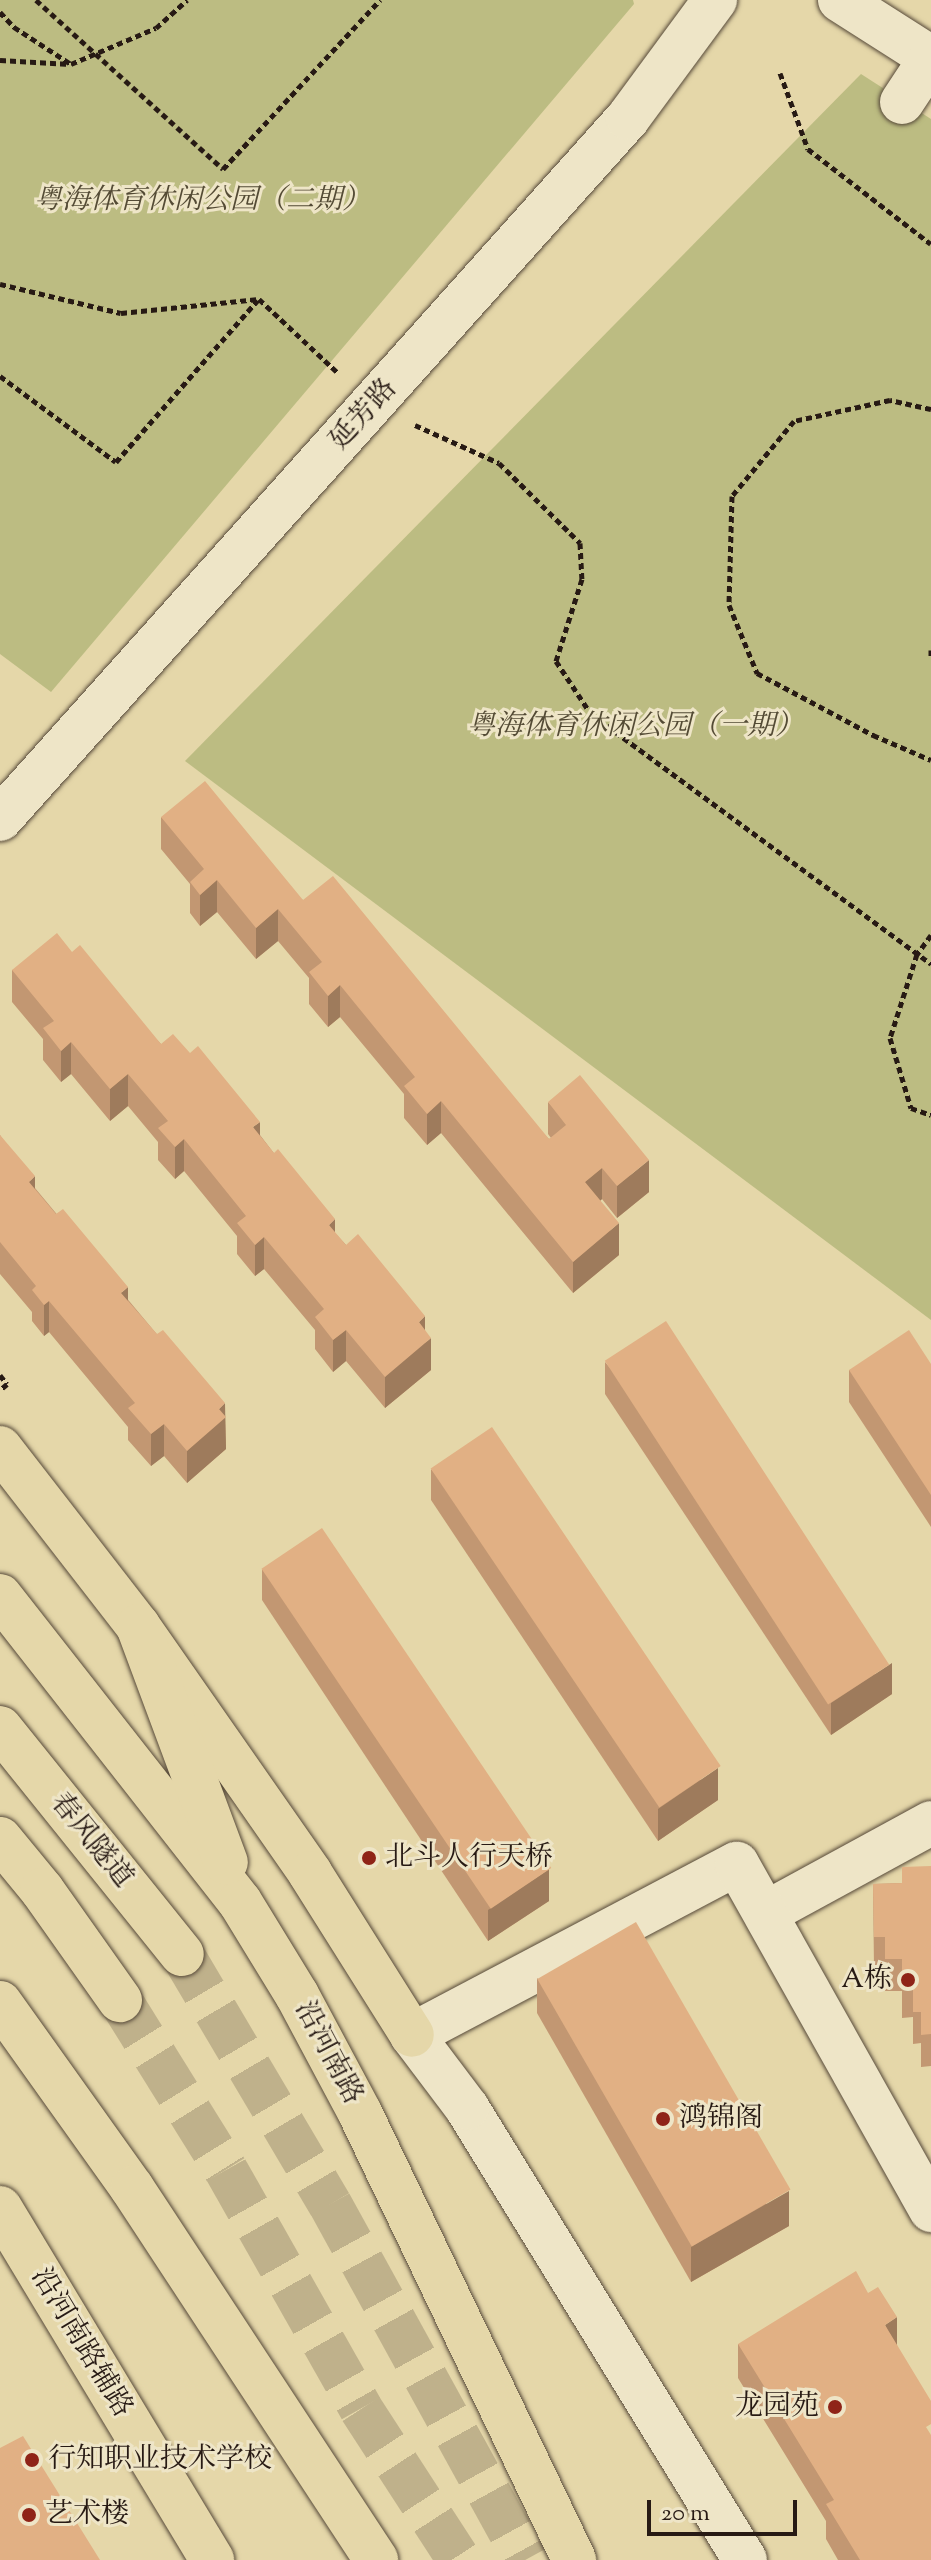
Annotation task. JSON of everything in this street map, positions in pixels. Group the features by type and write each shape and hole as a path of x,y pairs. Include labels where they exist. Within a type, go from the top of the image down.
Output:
{"main road":[{"path":"0,1448 138,1626 310,1873 412,2035"},
{"name":"沿河南路","path":"0,1596 240,1902 297,1995 360,2113 574,2560"},
{"path":"138,1626 240,1902"},
{"name":"春风隧道","path":"0,1728 182,1954"},
{"path":"0,1839 42,1890 120,2000"},
{"path":"0,2003 132,2188 376,2560"},
{"name":"沿河南路辅路","path":"0,2208 212,2560"}],"street":[{"name":"延芳路","path":"0,819 628,118 715,0"},
{"path":"840,0 931,58 902,102"},
{"path":"766,1913 931,1823"},
{"path":"745,2560 467,2108 412,2035 737,1864 931,2210"}],"path":[{"path":"36,0 223,169 380,0"},
{"path":"0,60 71,64 156,28 187,0"},
{"path":"0,12 14,27 71,64"},
{"path":"780,73 808,149 931,244"},
{"path":"0,284 121,313 259,299 372,405 499,463 580,543 582,579 556,661 591,714 931,964"},
{"path":"0,376 116,462 259,299"},
{"path":"931,409 890,400 794,421 732,496 729,605 757,673 873,735 931,760"},
{"path":"931,935 917,954 890,1038 911,1108 931,1115"},
{"path":"0,1375 7,1384 0,1390"}],"green space":[{"name":"粤海体育休闲公园（二期）","path":"0,0 633,0 634,4 51,692 0,654"},
{"name":"粤海体育休闲公园（一期）","path":"861,74 931,119 931,1320 185,761"}],"building":[{"path":"205,781 303,900 333,876 549,1139 566,1125 548,1102 580,1075 649,1160 617,1186 602,1168 585,1182 619,1223 573,1262 441,1101 427,1114 404,1086 415,1077 340,985 328,996 309,972 322,962 278,909 256,928 217,880 200,895 190,882 204,869 161,817"},
{"path":"57,933 72,952 80,945 161,1044 173,1034 190,1053 198,1046 260,1122 253,1127 274,1153 278,1149 335,1219 329,1225 346,1245 358,1234 425,1316 419,1322 431,1338 385,1377 346,1330 333,1340 315,1317 324,1309 264,1237 255,1245 237,1223 246,1216 184,1139 175,1147 158,1128 168,1121 128,1074 110,1089 71,1042 61,1051 43,1028 54,1021 12,970"},
{"path":"0,1135 35,1176 29,1182 56,1214 63,1209 128,1287 121,1293 157,1334 163,1330 225,1403 219,1409 226,1417 187,1451 164,1424 151,1434 128,1408 135,1403 49,1301 44,1305 32,1290 36,1286 0,1242"},
{"path":"666,1321 889,1665 828,1705 605,1361"},
{"path":"909,1330 931,1364 931,1495 849,1370"},
{"path":"492,1427 721,1766 659,1807 431,1468"},
{"path":"322,1528 551,1868 491,1909 261,1569"},
{"name":"A栋","path":"931,1866 931,2034 921,2035 921,2012 913,2012 913,1986 902,1986 902,1959 885,1959 885,1937 874,1937 873,1884 902,1883 902,1867"},
{"name":"鸿锦阁","path":"636,1922 791,2190 692,2247 537,1979"},
{"name":"龙园苑","path":"856,2271 868,2293 878,2287 897,2317 885,2325 931,2401 931,2424 926,2427 931,2435 931,2560 860,2560 826,2504 834,2500 738,2344"},
{"name":"艺术楼","path":"23,2436 100,2560 0,2560 0,2448"}],"tunnel":[{"path":"182,1954 330,2204 526,2560"},
{"path":"120,2000 226,2170 361,2409 459,2560"}],"place":[{"name":"北斗人行天桥","path":"369,1858"},
{"name":"A栋","path":"908,1980"},
{"name":"鸿锦阁","path":"663,2119"},
{"name":"龙园苑","path":"835,2407"},
{"name":"行知职业技术学校","path":"32,2460"},
{"name":"艺术楼","path":"29,2515"}]}
